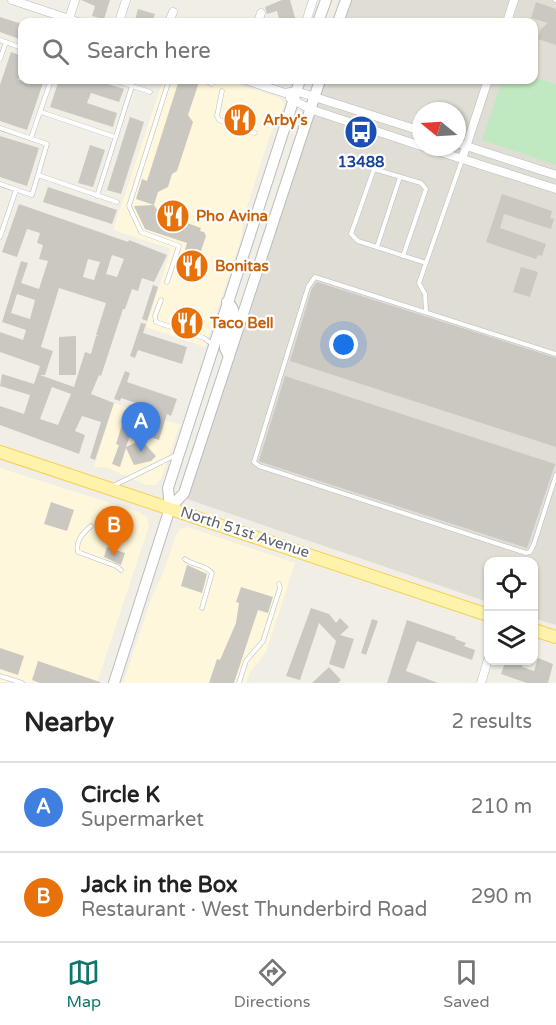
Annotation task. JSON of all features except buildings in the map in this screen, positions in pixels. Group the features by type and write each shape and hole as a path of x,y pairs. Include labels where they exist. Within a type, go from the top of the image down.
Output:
{"main road":[{"path":"319,18 326,0"},
{"path":"339,18 346,0"},
{"path":"114,683 170,508 168,488 251,230 291,95 298,84"},
{"path":"170,508 184,493 319,84"},
{"path":"251,230 269,236"},
{"path":"227,302 233,307 234,314 225,346 229,357"},
{"name":"North 51st Avenue","path":"0,452 484,613"},
{"path":"538,631 556,637"}],"street":[{"path":"12,0 66,18"},
{"path":"69,18 75,0"},
{"path":"120,18 126,0"},
{"path":"307,18 313,0"},
{"path":"508,18 514,0"},
{"path":"171,18 173,12"},
{"path":"259,18 261,13"},
{"path":"258,84 291,95 314,97 412,129"},
{"path":"487,84 466,146 556,175"},
{"path":"291,95 310,109 412,142"},
{"path":"453,156 556,189"},
{"path":"481,683 487,665"}],"lane":[{"path":"0,40 18,46"},
{"path":"0,59 6,42"},
{"path":"31,138 50,84"},
{"path":"126,84 150,92"},
{"path":"167,282 179,246 141,232 129,206 168,84"},
{"path":"97,196 132,86"},
{"path":"222,91 217,116 219,120 255,133"},
{"path":"41,112 116,137"},
{"path":"0,128 47,144 32,195 0,184"},
{"path":"426,311 425,294 419,283 462,159"},
{"path":"403,256 426,189 421,183 374,168 351,234 358,241 403,256 426,263"},
{"path":"38,175 117,202"},
{"path":"377,247 400,177"},
{"path":"0,237 16,190"},
{"path":"556,354 315,277 312,279 302,304 254,462 525,553 530,552 534,544 556,475"},
{"path":"161,300 155,316 156,322 204,338 214,345"},
{"path":"109,487 179,454"},
{"path":"92,526 81,535 77,550 82,555 121,570"},
{"path":"185,559 207,568 212,573 202,608"},
{"path":"239,683 246,661 263,641 280,588 279,584"},
{"path":"0,676 22,683"}],"shaded area":[{"path":"350,0 556,0 556,625 538,619 538,557 484,557 484,601 187,499 323,84 538,84 538,18 343,18"},
{"path":"162,84 237,84 280,98 285,104 270,135 244,216 241,239 205,347 146,327 171,249 113,230"},
{"path":"114,403 180,425 161,479 156,485 146,485 108,468 94,467"},
{"path":"0,468 139,512 147,517 149,526 97,683 0,682"},
{"path":"188,527 295,563 266,652 250,672 246,683 123,683 151,599 176,535 180,529"}],"green space":[{"path":"538,78 556,84 556,165 482,140 501,84 538,84"}],"place":[{"name":"Arby's","path":"240,120"},
{"name":"13488","path":"361,132"},
{"name":"Pho Avina","path":"173,216"},
{"name":"Bonitas","path":"192,266"},
{"name":"Taco Bell","path":"187,323"},
{"name":"Circle K","path":"141,452"},
{"name":"Jack in the Box","path":"114,556"}]}
